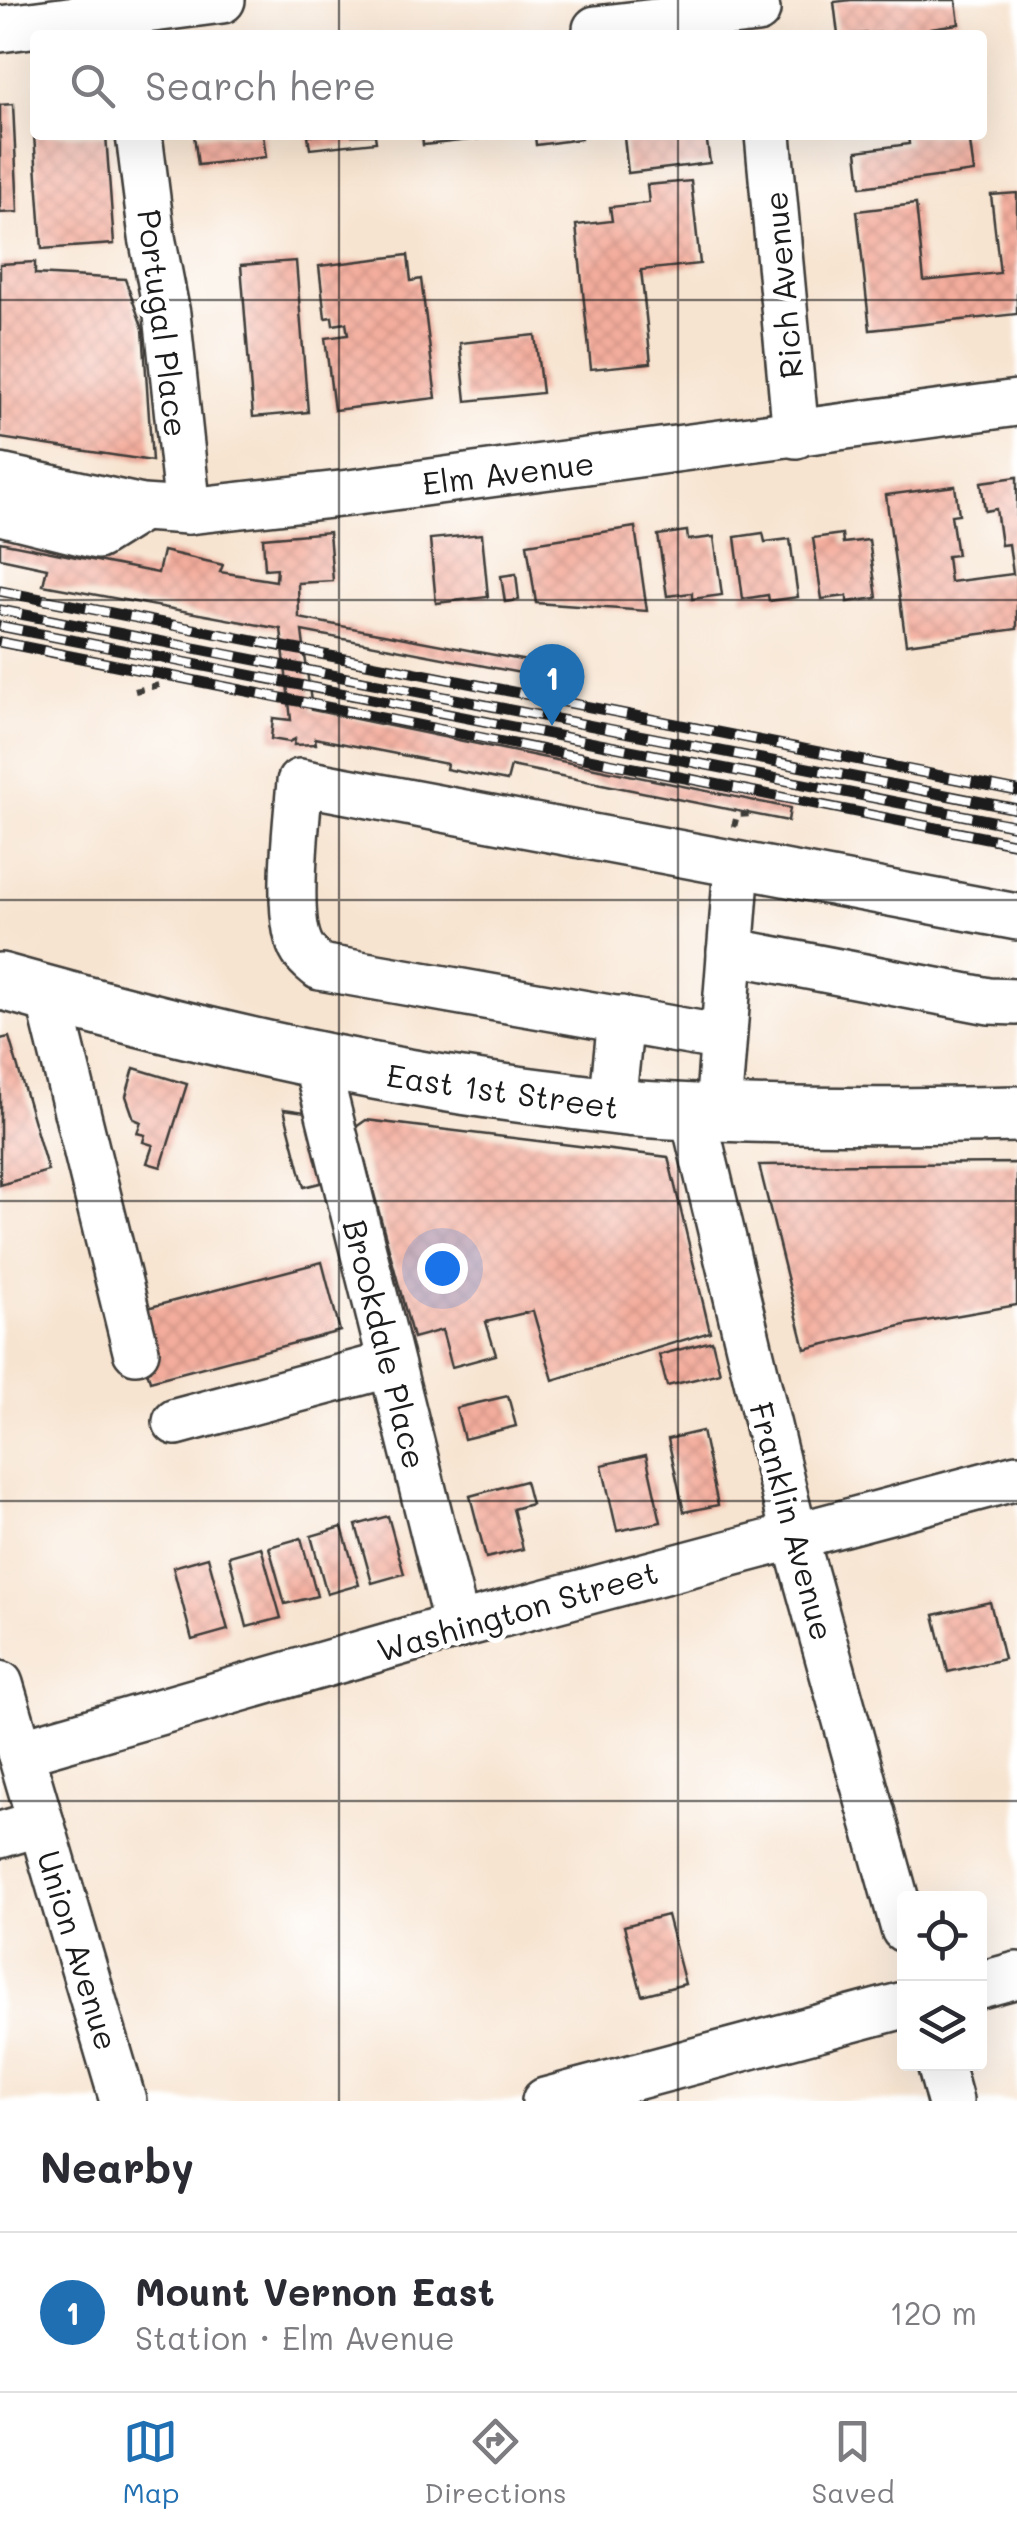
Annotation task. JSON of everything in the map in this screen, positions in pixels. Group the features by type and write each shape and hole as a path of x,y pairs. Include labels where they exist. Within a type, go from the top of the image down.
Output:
{"main road":[{"name":"East 1st Street","path":"24,987 172,1029 316,1062 468,1088 612,1105 705,1111 894,1116 1017,1114"}],"street":[{"path":"0,30 126,24 222,0"},
{"path":"596,30 758,15"},
{"name":"Portugal Place","path":"141,140 152,237 167,314 188,511"},
{"name":"Rich Avenue","path":"768,140 796,434"},
{"name":"Elm Avenue","path":"0,476 142,508 188,511 1017,403"},
{"path":"0,512 97,536 142,508"},
{"path":"723,1038 320,967 304,952 297,938 294,868 300,782 735,847 1017,916"},
{"name":"Franklin Avenue","path":"735,847 723,1038 705,1111 794,1534 897,1904"},
{"path":"730,952 989,1001 1017,1002"},
{"path":"24,987 136,1351"},
{"path":"612,1105 620,1019"},
{"name":"Brookdale Place","path":"316,1062 457,1626"},
{"path":"176,1422 392,1364"},
{"name":"Washington Street","path":"20,1752 457,1626 1017,1477"},
{"name":"Union Avenue","path":"0,1684 20,1752 20,1829 123,2101"},
{"path":"987,1982 1017,1974"},
{"path":"545,2101 897,2006"},
{"path":"942,2071 950,2101"}],"path":[{"path":"135,691 160,685"},
{"path":"735,847 737,815 754,814"}],"building":[{"path":"956,0 959,24 930,30 837,30 834,2"},
{"path":"13,104 18,212 0,213 0,105"},
{"path":"34,140 106,140 114,244 42,249"},
{"path":"195,140 264,140 266,157 198,165"},
{"path":"309,140 376,142 310,149"},
{"path":"422,140 469,140 423,145"},
{"path":"536,140 574,140 536,145"},
{"path":"624,140 707,140 710,163 628,173"},
{"path":"909,140 970,140 974,172 861,187 857,151 909,144"},
{"path":"691,181 700,264 641,270 651,363 591,369 576,225 612,221 610,207 649,203 647,185"},
{"path":"1017,193 1017,314 870,330 857,211 916,204 924,281 1000,273 991,195"},
{"path":"408,255 411,281 421,279 436,398 334,410 325,338 348,335 346,323 333,325 332,317 325,318 319,266"},
{"path":"296,261 308,412 253,417 241,265"},
{"path":"35,262 35,274 125,279 143,329 152,461 0,438 0,264"},
{"path":"535,335 542,393 466,401 460,343"},
{"path":"1017,477 1017,629 906,644 886,495 955,486 959,514 951,515 957,555 947,556 950,582 1013,574 1009,544 1001,545 996,509 985,511 981,482"},
{"path":"635,527 647,611 536,603 527,544"},
{"path":"687,531 688,540 714,537 722,595 692,599 692,593 667,596 658,535"},
{"path":"329,532 333,581 298,583 299,618 532,662 531,675 302,631 312,710 790,808 788,821 511,766 507,781 446,769 447,764 315,738 316,744 294,745 295,739 271,739 273,718 291,720 281,629 43,585 47,568 0,558 0,542 158,573 163,551 223,565 220,572 276,581 277,568 265,569 263,538"},
{"path":"763,533 765,542 790,539 798,597 769,601 768,595 743,599 735,537"},
{"path":"482,534 488,597 436,603 430,539"},
{"path":"842,534 843,543 869,540 877,598 847,602 847,596 822,599 813,538"},
{"path":"516,574 519,600 505,602 501,576"},
{"path":"9,1037 48,1171 0,1185 0,1039"},
{"path":"134,1068 187,1084 161,1167 147,1163 153,1145 143,1142 145,1135 137,1133 141,1122 134,1119 126,1096"},
{"path":"284,1109 320,1114 336,1179 304,1187"},
{"path":"366,1120 668,1157 710,1332 553,1380 533,1311 486,1322 496,1355 452,1367 442,1330 413,1338 356,1127"},
{"path":"1017,1163 1017,1305 909,1324 805,1349 759,1165"},
{"path":"322,1262 340,1331 150,1381 132,1312"},
{"path":"712,1341 720,1373 667,1386 659,1355"},
{"path":"508,1396 516,1426 464,1439 456,1408"},
{"path":"702,1431 718,1505 684,1512 668,1439"},
{"path":"646,1455 661,1522 617,1531 602,1465"},
{"path":"525,1481 531,1504 513,1509 523,1549 486,1558 470,1496"},
{"path":"388,1516 404,1574 372,1583 356,1525"},
{"path":"342,1527 359,1585 327,1594 311,1536"},
{"path":"301,1538 317,1596 285,1604 269,1547"},
{"path":"261,1547 281,1618 247,1627 229,1556"},
{"path":"208,1557 228,1630 192,1640 173,1567"},
{"path":"990,1602 1004,1659 948,1672 934,1615"},
{"path":"667,1915 685,1984 642,1995 624,1926"}],"railway":[{"path":"0,591 1017,791"},
{"path":"0,610 1017,809"},
{"path":"0,626 1017,826"},
{"path":"0,642 1017,844"}],"place":[{"name":"Mount Vernon East","path":"552,726"}]}
